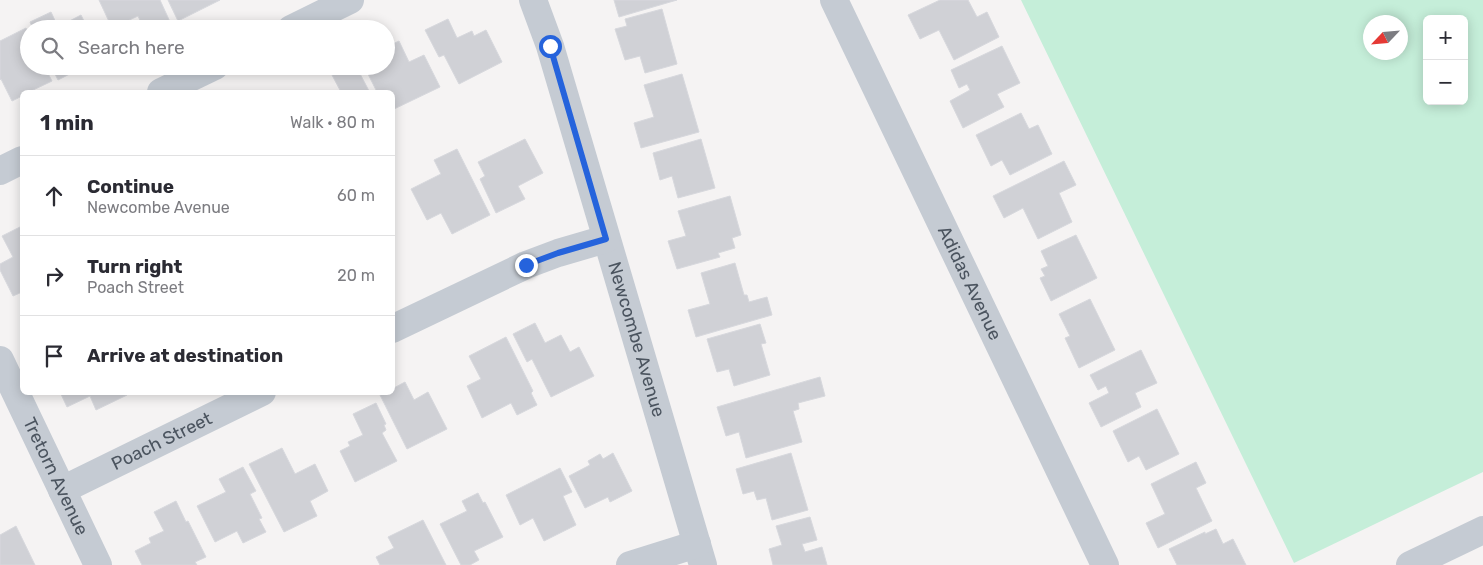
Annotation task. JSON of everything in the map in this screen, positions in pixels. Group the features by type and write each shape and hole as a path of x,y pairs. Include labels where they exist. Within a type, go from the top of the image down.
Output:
{"street":[{"path":"310,20 350,0"},
{"name":"Newcombe Avenue","path":"533,0 550,46 700,555"},
{"name":"Adidas Avenue","path":"834,0 1105,565"},
{"path":"165,90 196,75"},
{"path":"0,171 20,161"},
{"path":"395,328 526,265 558,253 606,239"},
{"name":"Tretorn Avenue","path":"0,360 98,565"},
{"name":"Poach Street","path":"62,490 256,395"},
{"path":"1410,565 1483,530"},
{"path":"630,565 700,555"}],"green space":[{"path":"1021,0 1483,0 1483,472 1294,563"}],"building":[{"path":"99,0 160,0 169,20 140,20 138,16 129,20 108,20"},
{"path":"168,0 220,0 180,20 178,20"},
{"path":"614,0 677,0 619,17"},
{"path":"940,0 968,0 977,17 987,12 999,37 954,60 939,30 920,39 908,15"},
{"path":"662,9 677,64 645,73 640,56 625,60 615,29 627,26 625,19"},
{"path":"51,12 55,20 34,20"},
{"path":"81,15 84,20 71,20"},
{"path":"448,19 457,38 472,31 474,36 486,30 502,62 459,84 444,55 439,57 425,30"},
{"path":"20,31 20,75 49,75 52,81 33,90 20,90 20,97 12,101 0,80 0,41"},
{"path":"399,41 409,62 424,55 440,87 395,109 395,90 376,90 368,75 395,75 395,43"},
{"path":"1002,46 1020,83 997,94 1004,107 963,128 950,101 970,90 967,84 959,88 951,70"},
{"path":"682,74 699,132 641,148 634,123 654,117 644,85"},
{"path":"56,75 68,75 58,80"},
{"path":"332,75 361,75 368,90 340,90"},
{"path":"1021,113 1029,129 1038,125 1052,154 1010,175 1002,160 991,166 976,135"},
{"path":"525,139 543,173 518,186 525,199 496,213 480,179 485,176 478,162"},
{"path":"701,139 715,188 678,198 672,176 660,180 653,153"},
{"path":"457,149 490,215 452,234 441,213 427,220 411,189 441,174 434,160"},
{"path":"1064,161 1076,185 1059,193 1072,222 1038,239 1023,208 1004,218 993,196"},
{"path":"730,196 741,235 732,238 735,248 718,253 720,257 677,269 668,241 686,236 678,211"},
{"path":"20,227 20,293 13,296 0,270 0,264 13,257 2,236"},
{"path":"1076,235 1097,278 1051,301 1040,278 1045,276 1041,269 1048,266 1041,251"},
{"path":"735,263 744,295 747,295 749,302 767,297 772,315 696,337 688,310 710,304 701,273"},
{"path":"1090,299 1115,350 1079,368 1065,338 1070,336 1059,314"},
{"path":"535,323 545,343 561,335 570,352 579,347 594,376 551,397 532,359 527,362 513,334"},
{"path":"760,324 766,343 761,344 770,375 734,386 729,369 717,372 707,339"},
{"path":"506,337 533,391 531,393 537,405 517,415 511,403 482,418 467,386 481,379 469,356"},
{"path":"1141,350 1157,383 1135,393 1141,407 1101,427 1089,403 1109,393 1106,386 1098,390 1090,375"},
{"path":"820,377 825,396 798,403 799,409 793,411 802,442 746,458 739,432 726,436 717,407"},
{"path":"405,382 414,400 428,392 447,429 407,449 380,395 395,395 395,387"},
{"path":"61,395 127,395 96,410 90,396 67,407"},
{"path":"376,403 386,424 384,425 386,430 382,433 397,461 355,482 340,451 350,446 348,442 363,435 353,414"},
{"path":"1157,409 1179,454 1146,470 1139,456 1128,462 1113,431"},
{"path":"282,448 295,474 315,464 328,491 310,501 317,516 284,532 249,464"},
{"path":"613,453 632,491 610,502 608,497 585,508 569,476 590,465 588,461 600,454 603,459"},
{"path":"791,453 808,510 772,520 766,498 757,500 754,491 743,494 736,469"},
{"path":"1196,462 1206,483 1196,488 1212,521 1158,548 1146,523 1165,514 1151,484"},
{"path":"243,467 256,491 250,494 262,518 259,519 266,532 243,543 237,531 215,542 197,506 226,492 219,479"},
{"path":"560,468 572,492 563,496 576,525 544,541 533,518 520,525 506,495"},
{"path":"478,493 483,503 485,502 503,537 474,551 479,560 470,565 461,565 440,524 467,511 462,501"},
{"path":"176,501 206,557 195,562 197,565 142,565 135,551 151,543 149,538 164,531 154,512"},
{"path":"810,517 817,540 802,544 805,552 822,547 827,565 773,565 769,549 782,545 776,526"},
{"path":"423,520 446,565 380,565 376,557 394,548 388,537"},
{"path":"16,526 35,565 0,565 0,535"},
{"path":"1216,529 1223,544 1233,539 1246,565 1177,565 1169,549 1205,532 1205,534"}],"route":[{"path":"526,265 558,253 606,239 550,46"}]}
